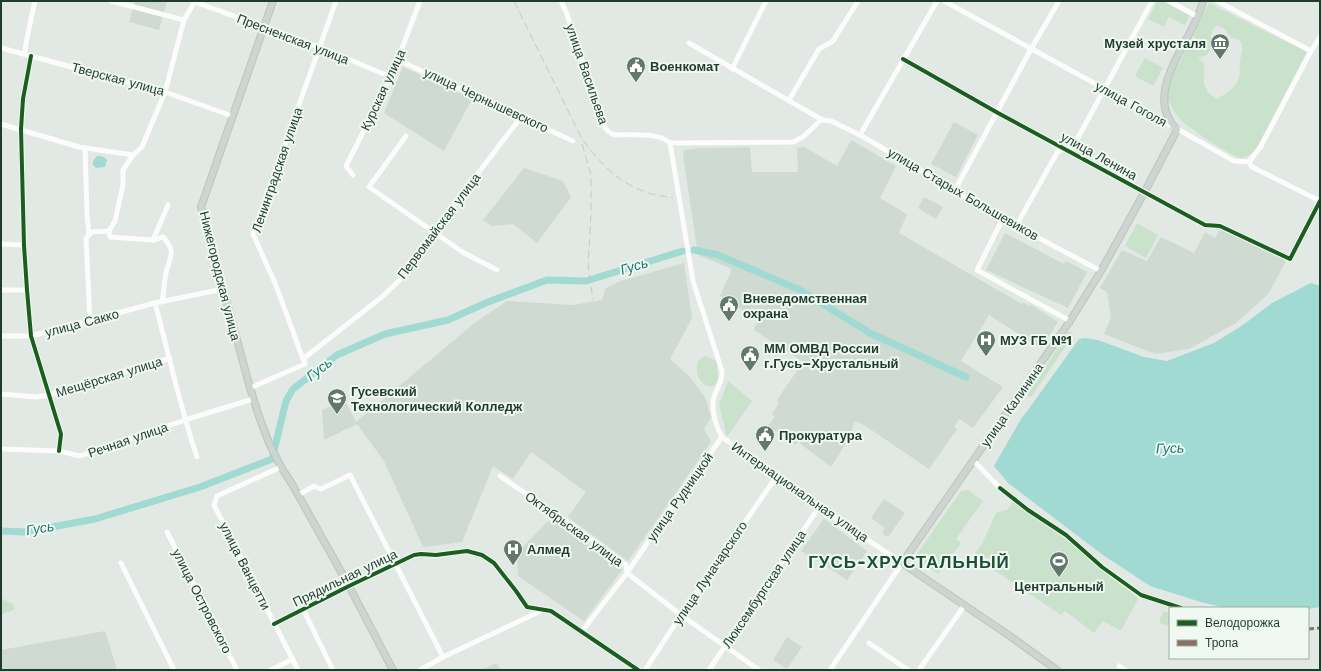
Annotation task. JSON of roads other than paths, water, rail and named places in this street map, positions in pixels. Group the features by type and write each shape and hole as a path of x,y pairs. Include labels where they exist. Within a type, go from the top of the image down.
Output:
{"main road":[{"name":"Нижегородская улица","path":"273,1 201,207 253,399 270,443 281,467 349,586 393,670"},
{"path":"1177,130 1170,123 1166,112 1164,93 1165,85 1198,17 1203,1"},
{"name":"улица Калинина","path":"902,563 1070,321 1101,271 1177,130"},
{"name":"Интернациональная улица","path":"902,563 1007,634 1057,670"}],"street":[{"path":"24,54 35,1"},
{"path":"111,1 184,20"},
{"name":"Ленинградская улица","path":"303,359 275,283 253,234 336,1"},
{"name":"Курская улица","path":"353,175 346,166 391,76 420,1"},
{"name":"улица Васильева","path":"561,1 567,14 602,123 606,130 615,135 657,136 670,143"},
{"path":"732,68 766,1"},
{"path":"789,100 819,49 833,41 858,1"},
{"path":"860,135 937,1"},
{"name":"улица Гоголя","path":"944,1 1234,161 1249,162 1252,167 1320,201"},
{"path":"956,190 1031,49 1059,1"},
{"path":"1016,226 1058,151 1073,147 1152,1"},
{"path":"1168,1 1198,17"},
{"path":"1217,1 1311,51"},
{"path":"162,302 166,272 172,256 170,245 163,237 153,240 110,237 109,230 115,221 122,192 123,170 133,155 142,147 165,92 184,20 195,2"},
{"name":"Пресненская улица","path":"195,2 319,47 391,76"},
{"path":"1249,162 1261,146 1311,51 1320,37"},
{"name":"улица Старых Большевиков","path":"689,44 819,118 831,121 860,135 1016,226 1101,271"},
{"name":"Тверская улица","path":"1,48 165,92 232,116"},
{"path":"31,56 23,99 21,129 24,245 27,290 31,336 61,434 59,451"},
{"name":"улица Ленина","path":"904,59 998,113 1205,225 1220,226 1290,259 1320,201"},
{"name":"улица Чернышевского","path":"398,60 573,141"},
{"name":"Первомайская улица","path":"250,388 305,364 303,359 383,296 406,275 434,231 521,117"},
{"path":"722,437 716,422 713,400 721,384 722,371 693,281 670,143 793,142 803,137 821,120 825,120"},
{"path":"1,124 85,148 133,155"},
{"path":"406,136 369,187 464,253 497,270"},
{"path":"85,148 89,235"},
{"path":"153,240 168,205"},
{"path":"1003,218 977,270 1070,321"},
{"path":"90,321 86,238 92,232 109,230"},
{"path":"1,244 24,245"},
{"name":"улица Сакко","path":"1,336 31,336 155,303 223,289"},
{"path":"1,290 27,290"},
{"path":"155,303 185,420 197,457"},
{"name":"Мещёрская улица","path":"1,394 36,396 50,395 170,358"},
{"name":"Речная улица","path":"1,449 59,451 80,456 185,420 253,399"},
{"name":"Интернациональная улица","path":"722,437 727,439 776,477 902,563"},
{"name":"улица Рудницкой","path":"582,631 627,573 673,505 722,437"},
{"path":"973,460 1000,488"},
{"name":"улица Ванцетти","path":"281,467 217,496 214,505 298,670"},
{"path":"298,495 314,486 321,489 350,475 443,658"},
{"name":"Октябрьская улица","path":"500,476 573,526 626,565 627,573 682,615 759,670"},
{"name":"улица Луначарского","path":"645,670 776,477"},
{"name":"Люксембургская улица","path":"709,670 819,507"},
{"name":"улица Островского","path":"167,532 237,670"},
{"name":"Прядильная улица","path":"274,624 303,608 414,555 436,555 467,551 477,553 494,563 527,606 551,611 638,670"},
{"path":"120,563 174,670"},
{"name":"улица Калинина","path":"830,670 902,563"},
{"path":"919,670 964,606"},
{"path":"303,608 333,670"},
{"path":"420,670 544,609"},
{"path":"869,643 908,670"},
{"path":"271,670 293,659"},
{"path":"1119,666 1125,670"}],"water":[{"path":"97,156 104,157 107,160 105,167 96,168 93,165 93,161"},
{"path":"1311,283 1320,286 1320,607 1309,609 1309,607 1223,607 1204,603 1150,586 1103,555 1008,483 994,466 1021,419 1079,339 1085,338 1098,340 1144,357 1167,361 1214,343 1243,325 1272,303"}],"waterway":[{"name":"Гусь","path":"694,250 718,255 800,290 870,333 966,377"},
{"name":"Гусь","path":"1,531 25,532 95,519 200,487 272,459 286,401 293,389 337,355 385,334 448,320 488,302 547,280 586,281 683,251"}],"railway":[{"path":"514,1 581,137 594,154 608,169 624,182 650,194 673,198"},
{"path":"582,144 591,175 591,215 588,265 593,300"}],"place":[{"name":"Музей хрусталя","path":"1220,60"},
{"name":"Военкомат","path":"636,83"},
{"name":"Вневедомственная охрана","path":"729,322"},
{"name":"МУЗ ГБ №1","path":"986,357"},
{"name":"ММ ОМВД России г.Гусь–Хрустальный","path":"750,372"},
{"name":"Гусевский Технологический Колледж","path":"337,415"},
{"name":"Прокуратура","path":"765,452"},
{"name":"Алмед","path":"513,566"},
{"name":"Центральный","path":"1059,578"}],"district":[{"name":"ГУСЬ-ХРУСТАЛЬНЫЙ","path":"909,562"}]}
